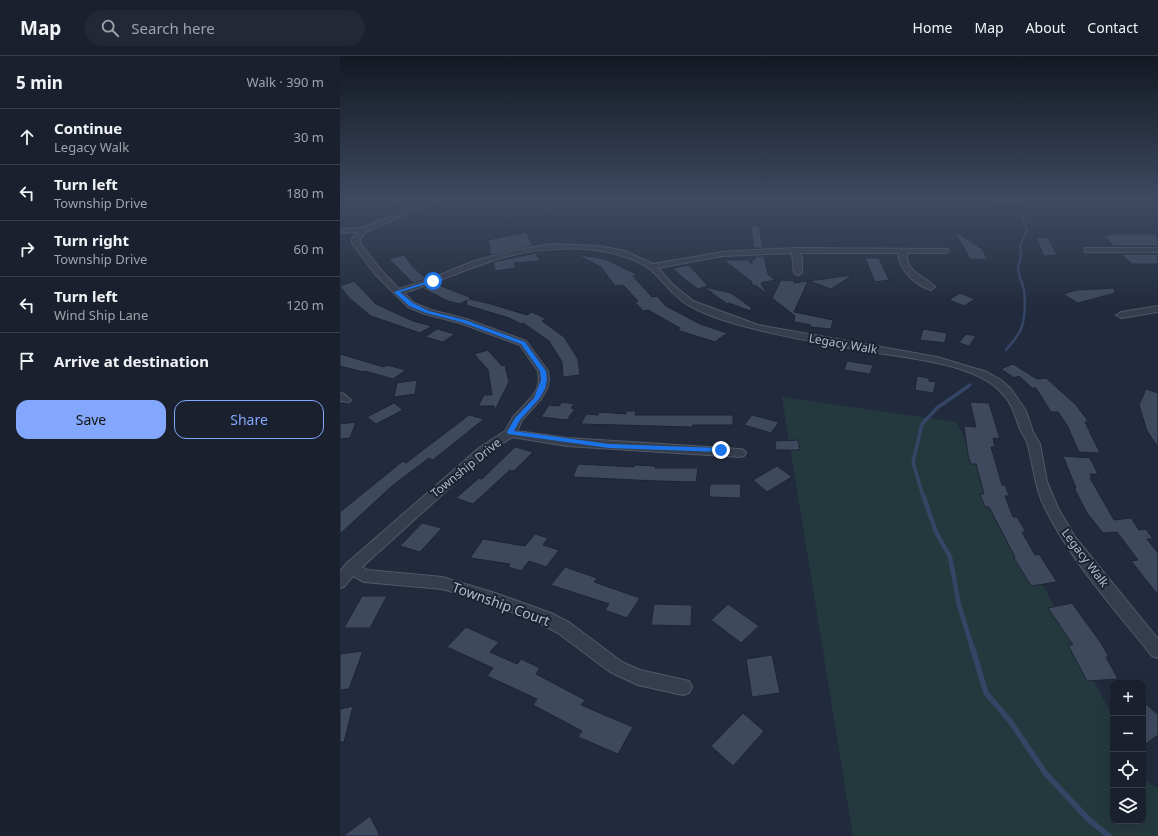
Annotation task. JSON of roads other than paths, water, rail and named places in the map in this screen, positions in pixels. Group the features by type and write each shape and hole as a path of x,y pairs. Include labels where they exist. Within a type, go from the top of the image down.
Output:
{"street":[{"name":"Township Drive","path":"340,582 352,567 456,474 483,451 510,432 517,419 536,399 544,380 543,371 523,343 463,321 423,310 405,300 378,272 356,243 358,236"},
{"name":"Legacy Walk","path":"397,292 433,281 489,259 552,246 612,251 652,267 669,286 690,303 711,312 756,327 815,340 937,360 968,369 997,382 1007,391 1020,411 1027,432 1034,444 1041,482 1051,508 1066,534 1158,651"},
{"path":"795,250 798,258 798,273"},
{"path":"652,267 722,254 795,250 902,250 945,252"},
{"path":"902,250 903,262 909,270 921,282 931,286"},
{"path":"1088,250 1158,250"},
{"path":"1121,315 1158,310"},
{"path":"510,432 531,437 609,446 696,448 740,452"},
{"name":"Township Court","path":"352,567 364,576 442,583 490,597 545,618 564,628 616,667 638,678 682,687"}],"waterway":[{"path":"1020,278 1018,267 1021,256 1020,245 1024,236"},
{"path":"1006,350 1020,332 1023,323 1025,302 1022,282 1019,277"},
{"path":"923,496 913,462 922,424 937,408 970,385"},
{"path":"923,495 936,532 950,557 959,605 972,647"},
{"path":"972,646 986,693 1010,721 1046,774 1089,820 1109,836"}]}
